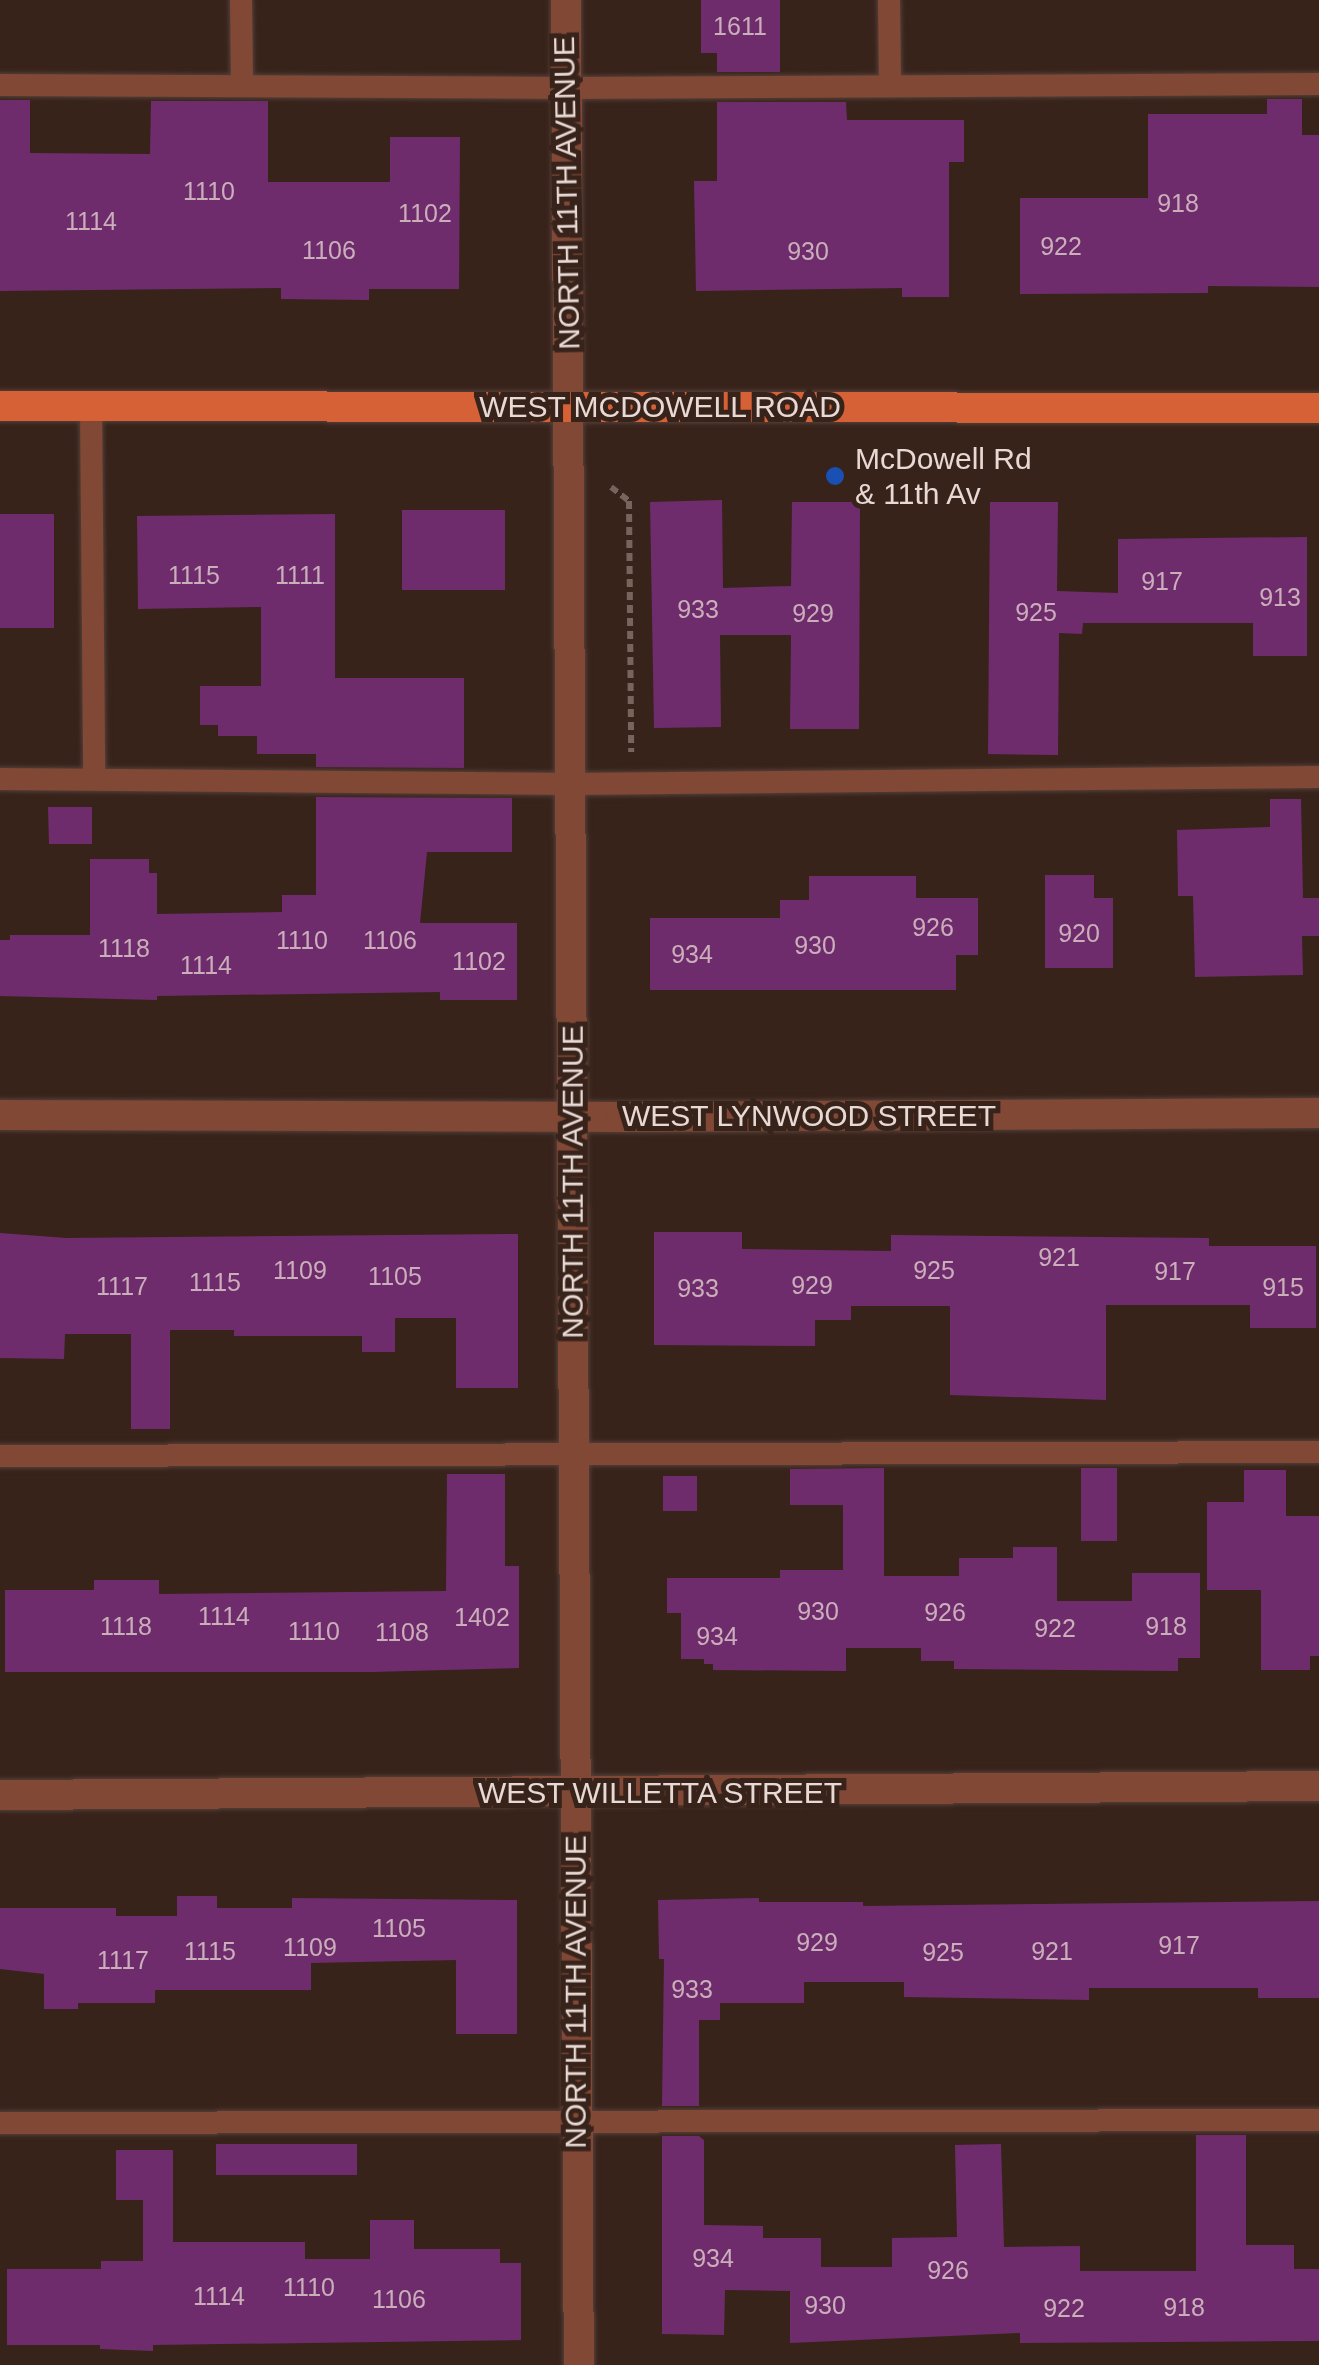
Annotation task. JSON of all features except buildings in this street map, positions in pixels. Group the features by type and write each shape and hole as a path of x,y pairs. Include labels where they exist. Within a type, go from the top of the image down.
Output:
{"main road":[{"name":"WEST MCDOWELL ROAD","path":"0,406 1319,408"}],"street":[{"name":"NORTH 11TH AVENUE","path":"566,0 579,2365"},
{"name":"WEST LYNWOOD STREET","path":"0,1114 574,1118 1319,1113"},
{"name":"WEST WILLETTA STREET","path":"0,1796 1319,1786"}],"lane":[{"path":"242,0 242,86"},
{"path":"890,0 890,84"},
{"path":"0,85 565,88 1319,84"},
{"path":"91,406 94,780"},
{"path":"0,779 619,784 1319,777"},
{"path":"0,1456 1319,1452"},
{"path":"0,2123 1319,2120"}],"path":[{"path":"611,487 629,501 631,754 618,756 619,784"}],"place":[{"name":"McDowell Rd & 11th Av","path":"835,476"}]}
